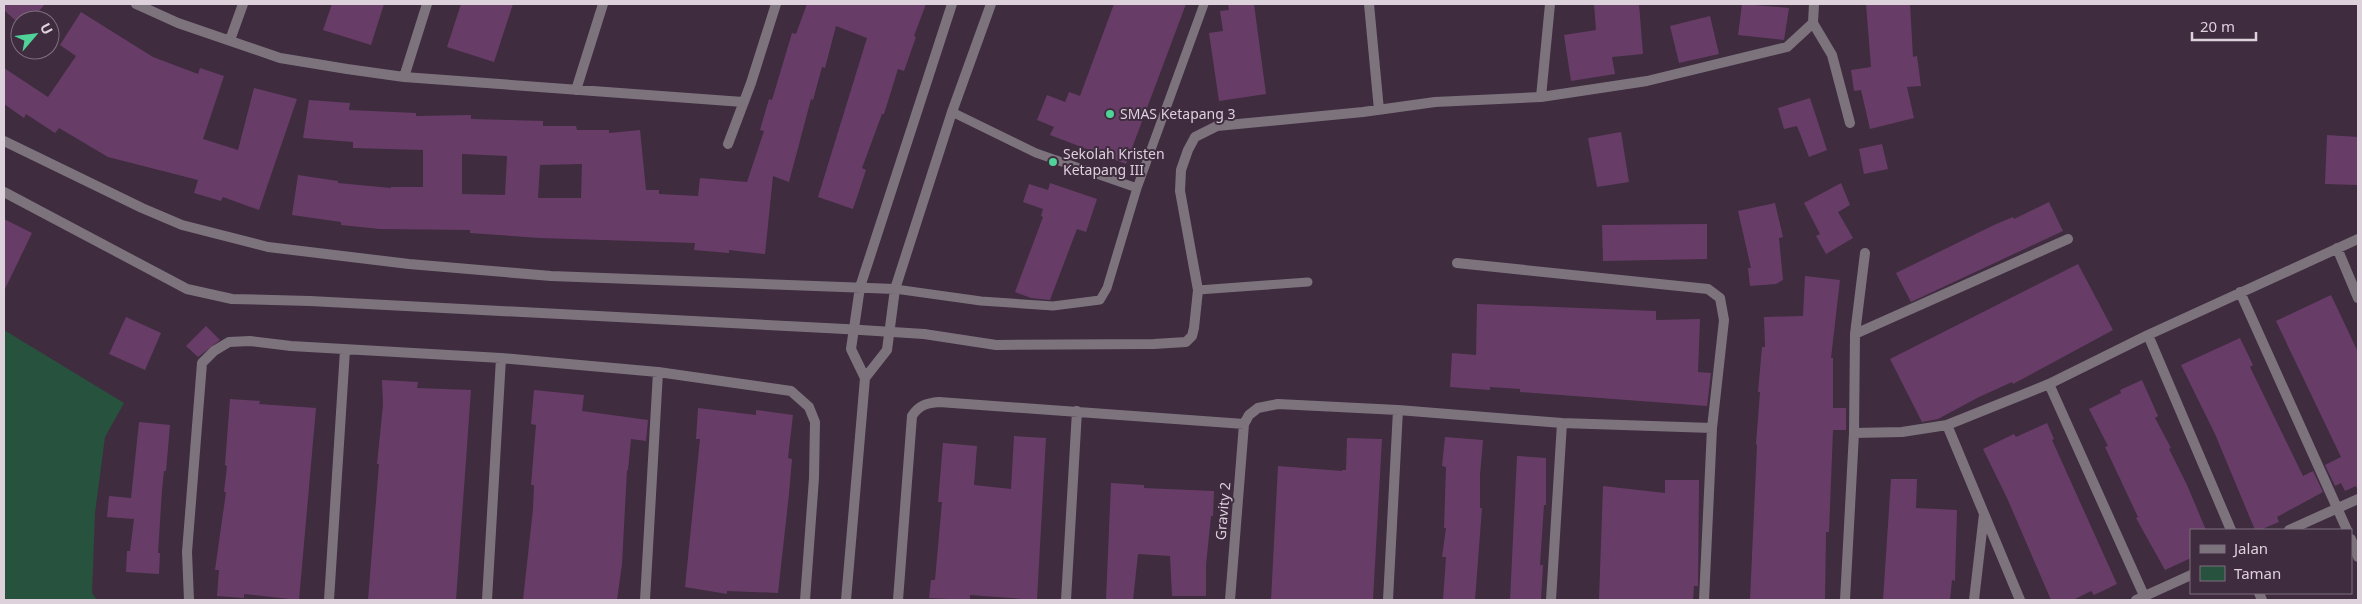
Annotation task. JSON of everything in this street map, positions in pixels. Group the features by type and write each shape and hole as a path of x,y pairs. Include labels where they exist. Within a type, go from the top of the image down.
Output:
{"street":[{"path":"136,4 178,23 280,58 404,77 743,102"},
{"path":"230,40 243,4"},
{"path":"404,77 427,4"},
{"path":"576,90 602,4"},
{"path":"728,144 776,4"},
{"path":"846,600 865,378 850,349 860,287 952,4"},
{"path":"865,378 887,350 895,289 952,112 991,4"},
{"path":"1369,4 1379,110"},
{"path":"1541,97 1550,4"},
{"path":"1814,4 1813,23 1834,60 1850,123"},
{"path":"4,192 188,289 232,299 310,301 845,329 924,334 996,345 1186,342 1192,336 1194,328 1198,290 1180,191 1181,170 1188,150 1195,138 1217,126 1379,110 1435,102 1541,97 1647,81 1786,47 1813,23"},
{"path":"4,141 142,208 182,225 268,247 400,263 551,276 895,289"},
{"path":"1855,334 2068,239"},
{"path":"1854,432 1902,432 1947,425 2049,384 2148,335 2358,239"},
{"path":"2337,248 2358,298"},
{"path":"1845,600 1854,432 1855,334 1865,253"},
{"path":"1457,263 1708,289 1720,298 1724,320 1712,428 1704,600"},
{"path":"2240,292 2347,529"},
{"path":"2148,335 2231,529"},
{"path":"189,600 187,552 202,363 214,351 229,342 250,341 345,350 501,358 658,372 791,391 809,407 815,422 814,478 805,600"},
{"path":"330,600 345,350"},
{"path":"487,600 501,358"},
{"path":"646,600 658,372"},
{"path":"2049,384 2142,599 2190,575"},
{"path":"898,600 912,416 915,411 929,403 940,402 1077,411 1244,424 1249,415 1258,408 1267,405 1398,410 1562,423 1712,428"},
{"path":"1388,600 1398,410"},
{"path":"1066,600 1077,411"},
{"path":"1551,600 1562,423"},
{"name":"Gravity 2","path":"1230,600 1244,424"},
{"path":"1947,425 2020,600"},
{"path":"2291,529 2358,499"},
{"path":"1974,600 1984,513"},
{"path":"2352,541 2358,556"}],"lane":[{"path":"895,289 981,301 1053,306 1100,300 1107,288 1137,188 1204,4"},
{"path":"952,112 1036,153 1137,188"},
{"path":"1198,290 1308,282"}],"green space":[{"path":"4,330 124,403 105,437 95,513 92,593 97,600 4,600"}],"building":[{"path":"4,4 45,4 40,10 10,10 10,15 4,10"},
{"path":"332,4 384,4 371,45 323,30"},
{"path":"461,4 513,4 494,62 447,47"},
{"path":"807,4 926,4 904,71 898,69 884,114 882,114 862,168 866,170 853,209 818,197 867,38 836,26 825,68 822,67 813,100 811,99 789,182 773,176 765,254 729,250 729,253 694,250 695,243 540,238 470,233 470,230 380,229 341,225 341,222 292,215 298,175 338,181 338,183 391,188 423,187 423,150 353,148 353,142 303,138 309,100 350,103 349,110 416,113 416,116 471,115 471,119 543,121 543,126 576,126 577,130 609,130 609,133 640,130 646,190 659,190 659,194 698,196 700,178 747,182 764,131 760,130 769,99 772,100 792,33 796,34","holes":["462,154 507,156 505,195 462,194","582,164 581,198 538,198 540,165"]},
{"path":"1114,4 1186,4 1126,164 1050,135 1054,127 1037,120 1047,95 1065,102 1069,92 1080,96"},
{"path":"1228,4 1254,4 1266,94 1219,101 1209,33 1223,31 1220,11 1229,10"},
{"path":"1594,4 1639,4 1643,54 1612,57 1615,74 1571,81 1564,35 1596,30"},
{"path":"1742,4 1789,8 1784,40 1738,35"},
{"path":"1866,4 1910,4 1913,57 1917,56 1921,86 1907,87 1914,118 1870,129 1861,90 1854,91 1851,70 1871,67"},
{"path":"81,12 153,57 198,74 200,68 224,76 203,139 238,150 254,88 297,99 259,210 223,197 221,201 194,193 198,180 108,157 59,128 55,133 26,114 24,118 4,104 4,68 48,97 76,56 60,45"},
{"path":"1710,16 1719,54 1679,63 1670,26"},
{"path":"1810,98 1827,150 1809,157 1797,126 1784,129 1778,108"},
{"path":"1621,132 1629,182 1597,187 1588,138"},
{"path":"2327,135 2358,137 2358,185 2325,184"},
{"path":"1882,144 1888,169 1864,174 1859,149"},
{"path":"1050,183 1097,199 1086,232 1077,229 1050,300 1031,298 1015,292 1043,217 1041,216 1043,209 1023,202 1029,184 1048,190"},
{"path":"1841,183 1850,205 1838,212 1853,238 1826,254 1816,236 1820,234 1804,203"},
{"path":"2049,202 2063,231 1911,302 1896,273 1994,225 2013,217 2014,219"},
{"path":"1775,203 1783,237 1779,238 1783,280 1776,284 1750,286 1748,268 1751,268 1738,211"},
{"path":"4,219 32,233 4,291"},
{"path":"1707,224 1707,259 1603,261 1602,225"},
{"path":"2078,264 2113,330 2013,384 2012,382 1979,397 1938,419 1922,422 1890,359"},
{"path":"1805,276 1840,280 1831,358 1833,358 1833,408 1846,408 1846,430 1833,430 1829,532 1826,532 1825,600 1750,600 1760,392 1758,392 1762,347 1765,347 1764,317 1803,316"},
{"path":"2331,295 2358,352 2358,491 2356,486 2345,491 2341,483 2335,486 2325,465 2341,457 2276,321"},
{"path":"1477,304 1656,311 1656,320 1700,319 1698,372 1711,373 1707,406 1520,392 1520,389 1490,387 1490,390 1450,387 1452,353 1476,355"},
{"path":"126,317 161,333 145,370 109,354"},
{"path":"206,326 220,340 198,357 186,346"},
{"path":"2240,338 2253,365 2250,367 2303,476 2313,471 2323,492 2277,517 2279,522 2262,529 2255,529 2215,434 2181,365"},
{"path":"382,380 418,382 417,388 471,390 456,600 368,600 383,405"},
{"path":"2142,380 2158,416 2155,418 2171,448 2169,449 2206,529 2190,529 2190,558 2165,570 2136,518 2138,517 2105,447 2108,446 2089,409 2121,393 2120,390"},
{"path":"534,390 584,395 582,411 648,420 646,441 631,439 627,470 622,564 617,600 523,600 533,509 534,485 531,485 536,425 531,424"},
{"path":"230,399 260,401 259,404 316,408 299,600 244,594 244,598 217,596 219,570 215,570 226,492 224,492 227,466 225,465"},
{"path":"698,408 756,415 756,410 793,415 788,458 792,459 778,593 727,591 727,594 685,587 700,439 696,439"},
{"path":"139,422 170,425 166,471 164,471 162,490 158,553 160,553 159,574 126,572 127,551 130,551 134,519 107,517 109,496 131,498"},
{"path":"2047,423 2054,439 2052,440 2117,584 2094,595 2091,591 2073,600 2051,600 2007,498 1983,449 2014,434 2016,437"},
{"path":"1014,436 1046,438 1037,600 970,595 970,600 929,598 931,580 935,580 942,502 938,502 943,443 977,446 974,485 1011,489"},
{"path":"1445,437 1483,440 1480,475 1480,508 1482,508 1475,600 1443,600 1446,557 1442,557 1446,528 1444,528 1446,467 1442,466"},
{"path":"1347,438 1382,439 1373,600 1271,600 1278,466 1346,470"},
{"path":"1517,456 1546,458 1546,505 1544,505 1540,565 1543,565 1541,600 1510,600"},
{"path":"1891,479 1917,479 1916,508 1957,510 1955,581 1952,580 1950,600 1883,600"},
{"path":"1665,480 1699,480 1698,586 1694,586 1693,600 1599,600 1603,486 1665,493"},
{"path":"1111,483 1144,485 1144,488 1214,491 1213,516 1211,516 1206,565 1206,596 1172,596 1170,556 1138,554 1133,600 1106,600"}],"place":[{"name":"SMAS Ketapang 3","path":"1110,114"},
{"name":"Sekolah Kristen Ketapang III","path":"1053,162"}]}
